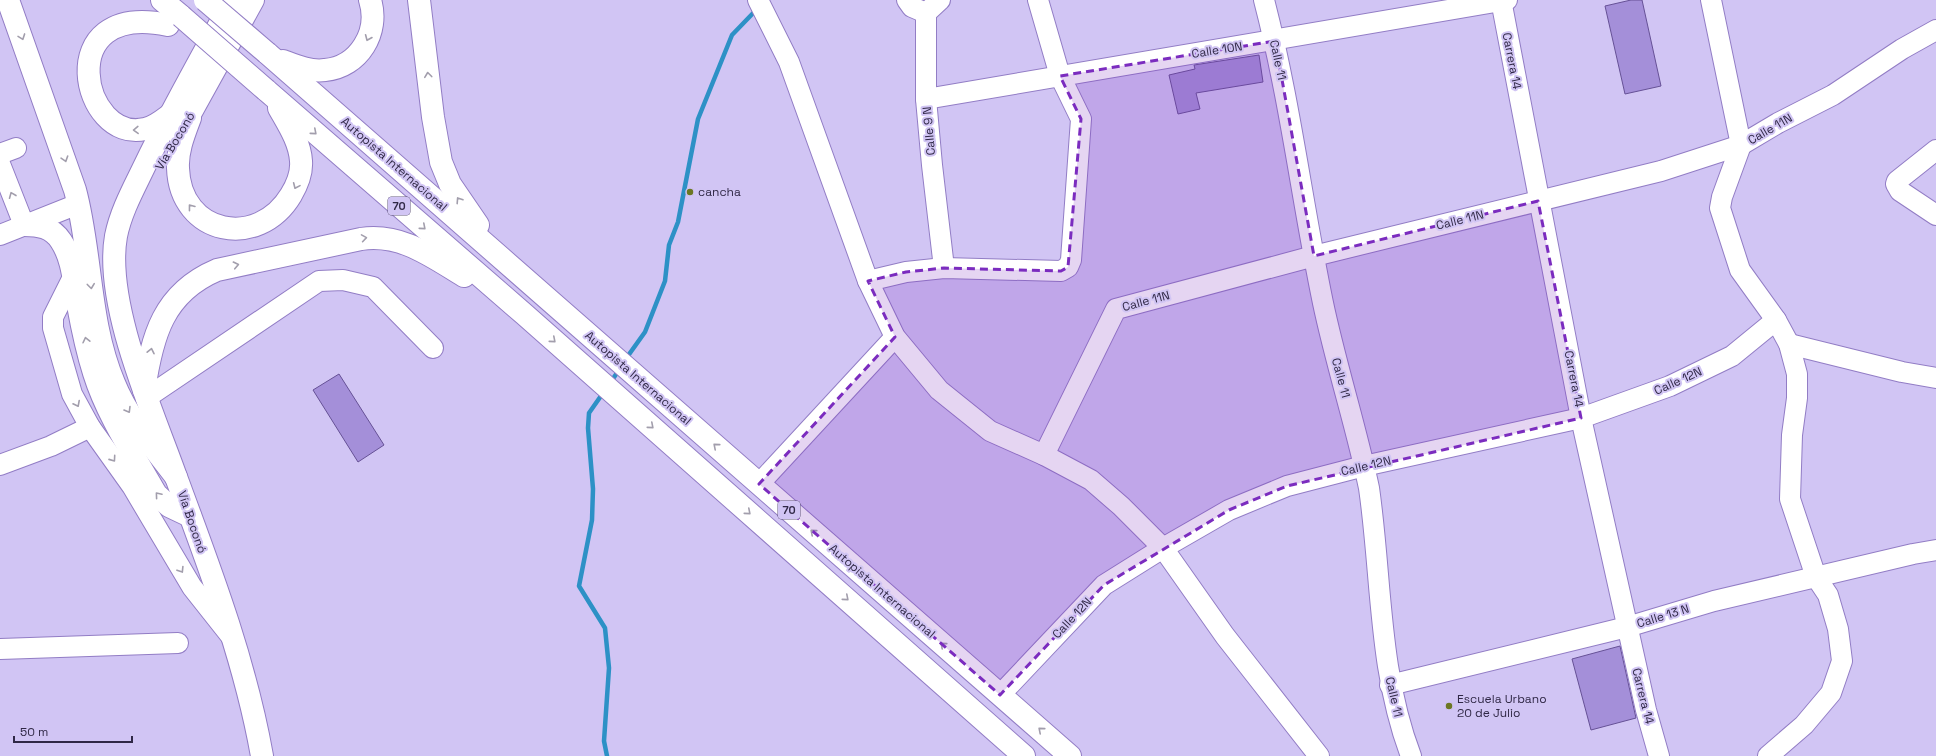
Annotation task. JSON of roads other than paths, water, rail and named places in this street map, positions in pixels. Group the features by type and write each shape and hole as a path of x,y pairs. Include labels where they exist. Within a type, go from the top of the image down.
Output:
{"main road":[{"path":"8,0 63,152 78,204 84,232 94,305 109,370 115,386 134,419 176,477"},
{"name":"70","path":"162,0 174,20 232,60 524,314 1024,756"},
{"name":"Autopista Internacional","path":"205,0 271,56 1070,756"},
{"name":"Vía Boconó","path":"233,0 180,116 165,158 142,202 128,240 117,290 124,324 145,394 233,639 257,725 262,756"},
{"name":"Vía Boconó","path":"180,116 253,0"},
{"path":"271,56 305,69 318,70 336,68 348,62 361,50 370,33 373,16 370,0"},
{"path":"420,0 433,117 444,170 460,201 508,264"},
{"path":"174,20 134,18 110,23 102,29 93,41 89,66 91,84 97,101 108,118 117,126 132,130 145,129 180,116 180,148 178,168 180,186 186,200 195,212 208,222 226,228 249,227 265,222 282,208 295,188 301,170 301,158 296,140 270,94"},
{"path":"12,230 44,227 55,234 65,249 73,277 80,316 94,371 107,405 156,494 169,506 190,516"},
{"path":"145,394 152,345 166,312 177,297 199,278 225,267 361,239 383,237 413,246 524,314"}],"street":[{"path":"758,0 790,62 868,281 895,337 939,390 990,431 1044,455 1091,480 1121,506 1163,548 1225,636 1319,756"},
{"path":"907,0 912,7 933,6"},
{"path":"868,281 906,272 944,268 1061,271 1068,268 1071,260 1081,119 1060,76 1038,0"},
{"name":"Calle 11","path":"1264,0 1275,41 1314,256 1330,334 1364,466 1374,519 1380,606 1390,685 1411,756"},
{"name":"Calle 10N","path":"926,99 1275,41 1503,0"},
{"name":"Carrera 14","path":"1503,0 1538,201 1581,418 1646,710 1659,756"},
{"path":"1712,0 1741,145 1722,197 1720,208 1740,270 1776,320 1789,344 1797,374 1797,398 1792,435 1790,499 1816,577 1828,595 1838,628 1842,661 1831,692 1804,725 1768,756"},
{"name":"Calle 9 N","path":"933,6 926,99 944,268"},
{"name":"Calle 11N","path":"1044,455 1116,309 1314,256 1661,171 1741,145 1778,123 1833,95 1902,49 1936,30"},
{"path":"1936,150 1897,180 1896,184 1900,191 1936,215"},
{"path":"0,164 12,230"},
{"path":"0,201 12,230"},
{"path":"12,230 78,204"},
{"path":"73,277 53,317 53,328 66,379 72,394 90,428 132,486 192,587 233,639"},
{"path":"145,394 319,281 343,280 373,287 433,348"},
{"name":"Calle 12N","path":"1000,695 1104,585 1163,548 1229,510 1287,486 1364,466 1581,418 1670,386 1732,356 1776,320"},
{"path":"759,484 895,337"},
{"path":"1789,344 1902,372 1936,378"},
{"path":"66,379 94,371"},
{"path":"0,465 51,446 90,428"},
{"name":"Calle 13 N","path":"1390,685 1627,627 1714,601 1913,554 1936,550"},
{"path":"0,649 178,643"}],"waterway":[{"path":"625,360 645,332 665,281 669,245 678,222 698,119 732,35 758,8"},
{"path":"610,383 619,370"},
{"path":"603,393 589,413 588,428 593,489 592,520 579,586 605,628 609,668 604,741 607,756"}],"place":[{"name":"cancha","path":"690,192"},
{"name":"Escuela Urbano 20 de Julio","path":"1449,706"}]}
